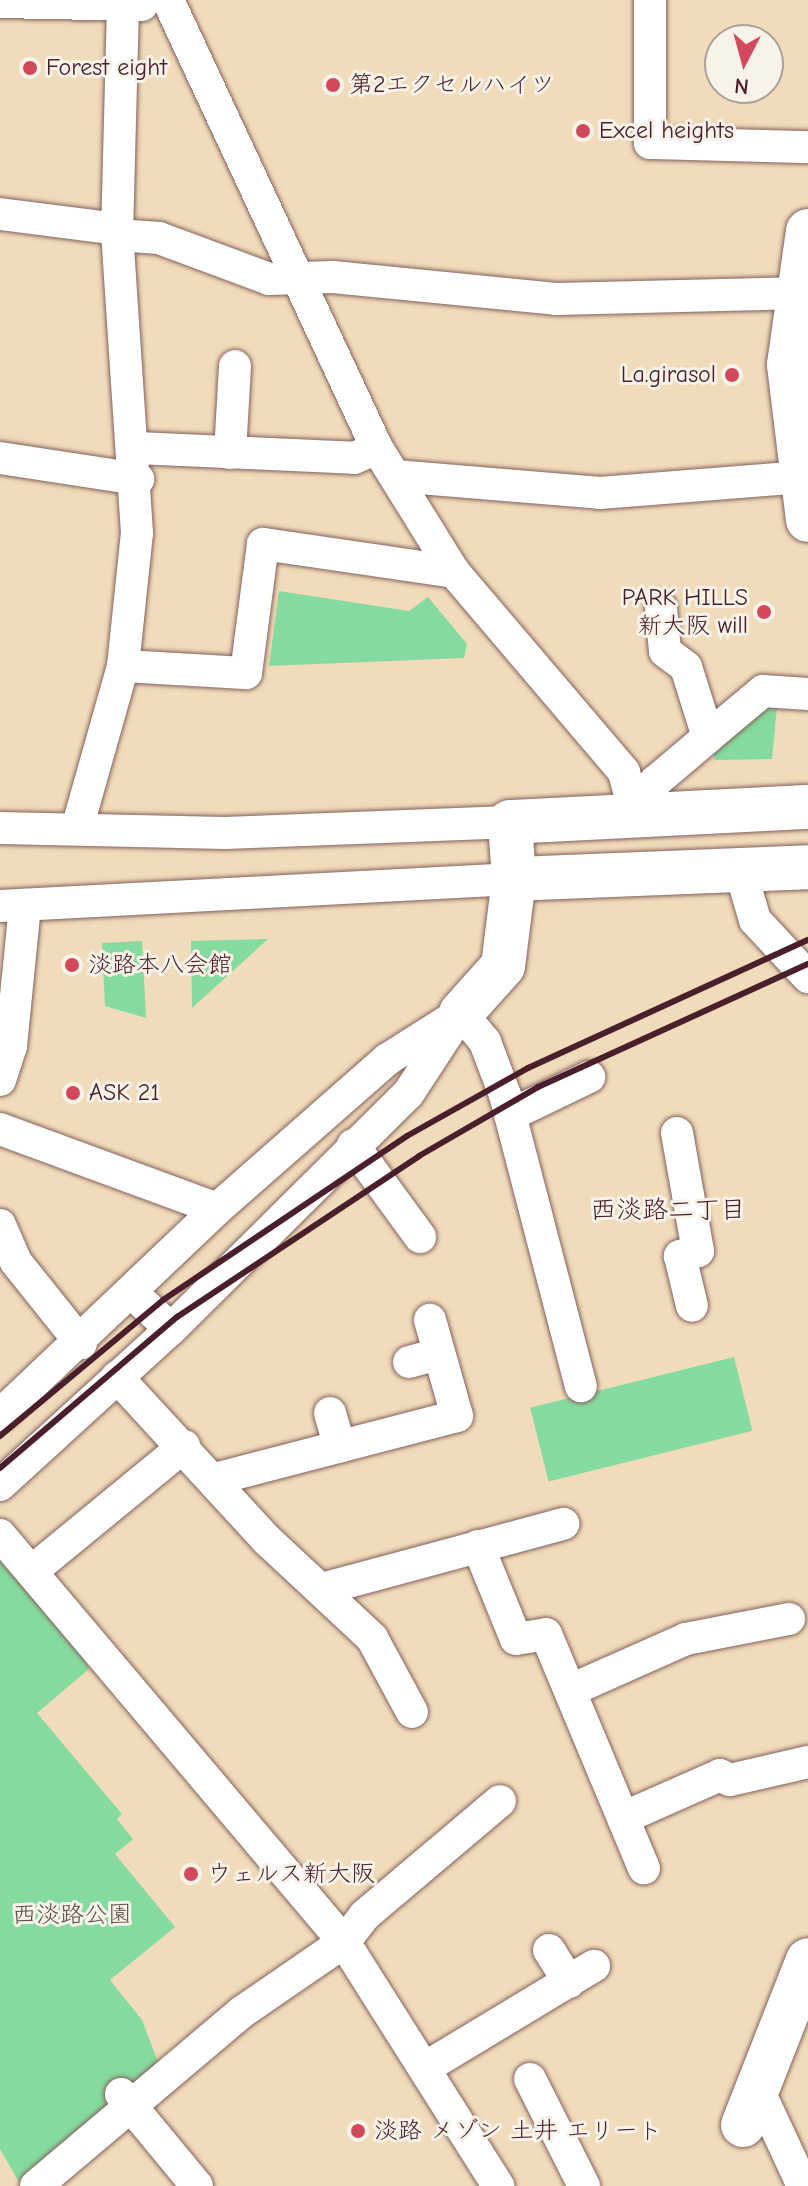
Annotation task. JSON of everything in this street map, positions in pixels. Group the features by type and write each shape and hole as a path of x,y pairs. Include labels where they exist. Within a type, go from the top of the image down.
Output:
{"street":[{"path":"0,2 123,8 166,0 300,278 377,448 454,572 624,772 635,815"},
{"path":"650,0 650,143 808,147"},
{"path":"78,825 123,666 137,464 117,232 123,8"},
{"path":"0,214 159,238 245,274 556,299 795,293"},
{"path":"808,231 795,293 789,365 808,520"},
{"path":"230,453 235,366"},
{"path":"0,458 137,464 230,453 354,458 377,448"},
{"path":"395,476 600,493 802,477"},
{"path":"123,666 246,673 263,544 454,572"},
{"path":"661,608 665,651 686,667 708,737"},
{"path":"635,815 655,782 763,691 808,694"},
{"path":"0,828 78,825 225,833 808,807"},
{"path":"0,1485 171,1329 353,1145 408,1094 461,1013 503,966 514,879 510,822"},
{"path":"1,1074 12,905 514,879 742,876 808,867"},
{"path":"742,876 755,920 808,977"},
{"path":"461,1013 485,1042 510,1115 581,1386"},
{"path":"0,1415 81,1343 217,1209 388,1059 461,1013"},
{"path":"510,1115 589,1077"},
{"path":"0,1129 217,1209"},
{"path":"677,1133 698,1251 680,1256 692,1306"},
{"path":"353,1145 420,1237"},
{"path":"0,1225 16,1262 81,1343"},
{"path":"131,1292 171,1329"},
{"path":"215,1479 457,1416 424,1358 430,1320"},
{"path":"117,1377 372,1638 412,1712"},
{"path":"330,1413 340,1447"},
{"path":"32,1571 184,1446"},
{"path":"322,1589 563,1524"},
{"path":"0,1535 344,1942 428,2066 498,2186"},
{"path":"478,1546 516,1639 546,1634 644,1868"},
{"path":"571,1690 686,1639 789,1619"},
{"path":"623,1818 720,1775 730,1780 808,1762"},
{"path":"36,2186 126,2100 242,2012 344,1942 364,1916 500,1801"},
{"path":"428,2066 581,1974 549,1950"},
{"path":"803,2186 750,2106 804,1987"},
{"path":"530,2079 584,2186"},
{"path":"126,2100 197,2186"}],"green space":[{"path":"279,591 409,611 428,597 467,644 464,658 269,666"},
{"path":"766,702 777,707 772,759 715,760 712,751"},
{"path":"268,939 192,1008 191,941"},
{"path":"142,941 146,1018 105,1006 102,943"},
{"path":"734,1357 752,1431 549,1482 530,1408"},
{"name":"西淡路公園","path":"0,1553 75,1639 89,1669 37,1713 122,1814 117,1819 133,1839 115,1854 175,1927 110,1980 142,2020 158,2062 19,2182 0,2149"}],"railway":[{"path":"0,1436 163,1300 407,1136 528,1068 808,940"},
{"path":"0,1468 177,1317 419,1156 538,1087 808,964"}],"place":[{"name":"Forest eight","path":"30,68"},
{"name":"第2エクセルハイツ","path":"333,85"},
{"name":"Excel heights","path":"583,131"},
{"name":"La.girasol","path":"732,375"},
{"name":"PARK HILLS 新大阪 will","path":"764,612"},
{"name":"淡路本八会館","path":"72,965"},
{"name":"ASK 21","path":"73,1093"},
{"name":"ウェルス新大阪","path":"191,1874"},
{"name":"淡路 メゾン 土井 エリート","path":"358,2131"}],"district":[{"name":"西淡路二丁目","path":"668,1211"}]}
